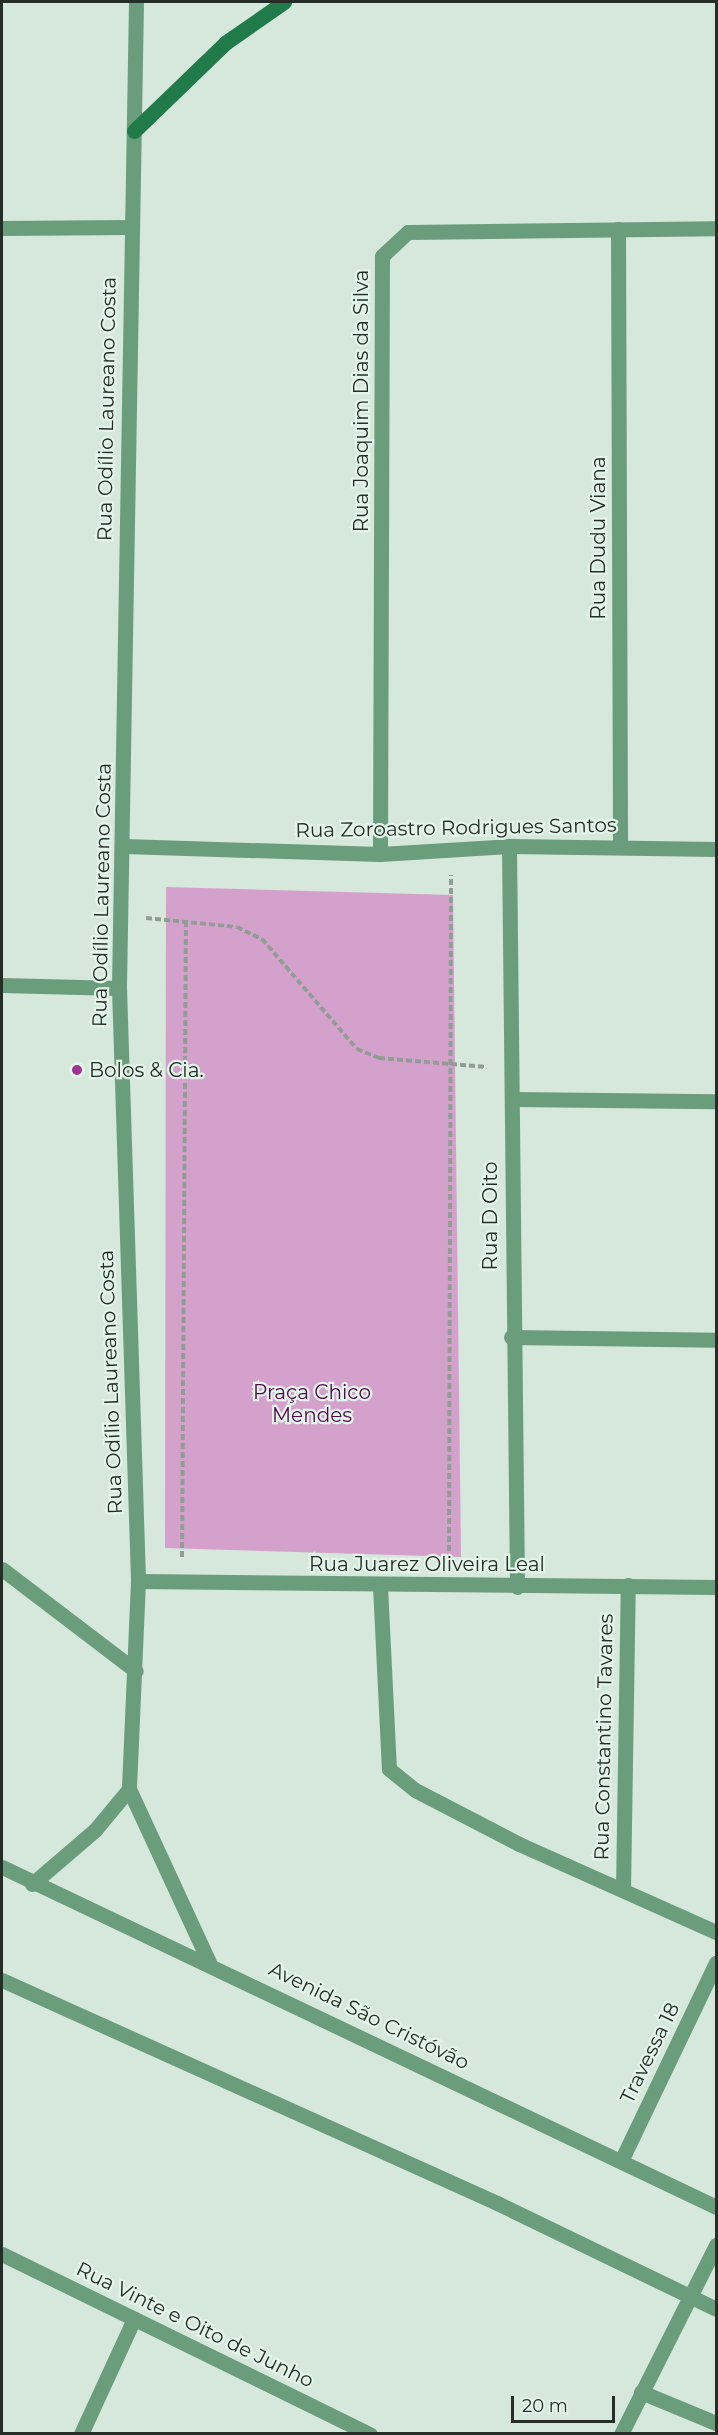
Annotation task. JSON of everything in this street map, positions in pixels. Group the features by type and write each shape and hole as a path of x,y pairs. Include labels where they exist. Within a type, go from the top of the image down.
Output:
{"main road":[{"path":"134,131 225,43 284,2"}],"street":[{"name":"Rua Odílio Laureano Costa","path":"129,1789 136,1671 138,1581 119,988 123,846 130,227 136,2"},
{"path":"2,228 130,227"},
{"name":"Rua Joaquim Dias da Silva","path":"380,854 382,256 408,232 717,228"},
{"name":"Rua Dudu Viana","path":"618,229 620,847"},
{"name":"Rua Zoroastro Rodrigues Santos","path":"123,846 380,854 509,846 717,849"},
{"name":"Rua D Oito","path":"509,846 512,1068 511,1337 517,1587"},
{"path":"2,985 119,988"},
{"path":"512,1099 717,1101"},
{"path":"511,1337 717,1340"},
{"path":"2,1569 136,1671"},
{"name":"Rua Juarez Oliveira Leal","path":"138,1581 380,1586 717,1587"},
{"name":"Rua Constantino Tavares","path":"623,1890 628,1585"},
{"path":"380,1586 389,1769 415,1790 519,1844 717,1932"},
{"path":"32,1884 95,1830 129,1789 209,1962"},
{"name":"Avenida São Cristóvão","path":"2,1868 32,1884 209,1962 717,2207"},
{"name":"Travessa 18","path":"621,2161 717,1963"},
{"path":"2,1980 717,2309"},
{"path":"621,2433 717,2245"},
{"name":"Rua Vinte e Oito de Junho","path":"2,2254 345,2428 370,2433"},
{"path":"81,2433 134,2319"},
{"path":"641,2392 717,2423"}],"path":[{"path":"449,1586 451,850"},
{"path":"121,916 237,927 262,939 357,1049 379,1058 449,1066 512,1068"},
{"path":"182,1582 186,922"}],"green space":[{"name":"Praça Chico Mendes","path":"166,887 453,895 461,1557 165,1548"}],"place":[{"name":"Bolos & Cia.","path":"77,1070"}]}
